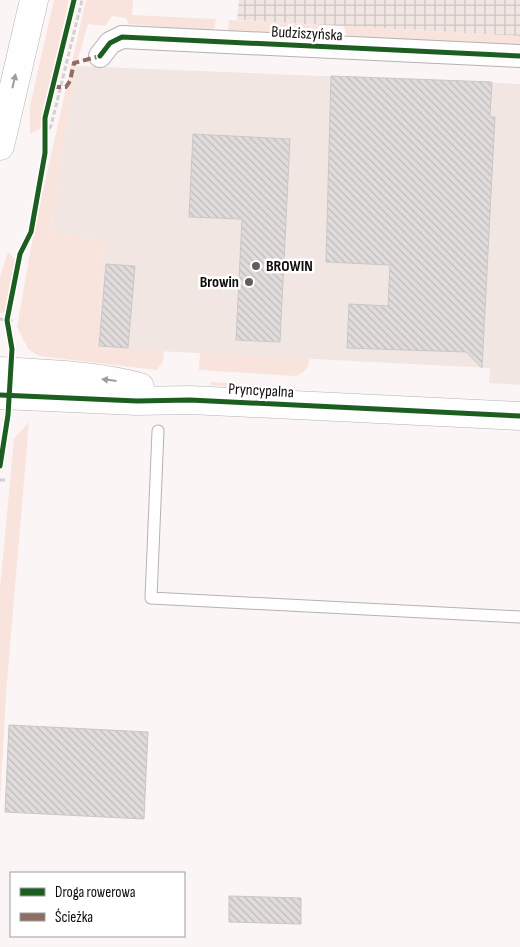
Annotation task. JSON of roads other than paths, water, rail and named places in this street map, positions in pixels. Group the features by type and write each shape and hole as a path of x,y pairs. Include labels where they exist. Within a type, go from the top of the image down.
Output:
{"street":[{"path":"0,146 34,0"},
{"name":"Budziszyńska","path":"100,56 110,44 122,37 520,56"},
{"name":"Pryncypalna","path":"0,371 123,382 190,400"},
{"name":"Pryncypalna","path":"0,395 137,401 190,400 520,416"}],"lane":[{"path":"158,431 151,598 520,617"}],"place":[{"name":"BROWIN","path":"256,266"},
{"name":"Browin","path":"249,282"}]}
